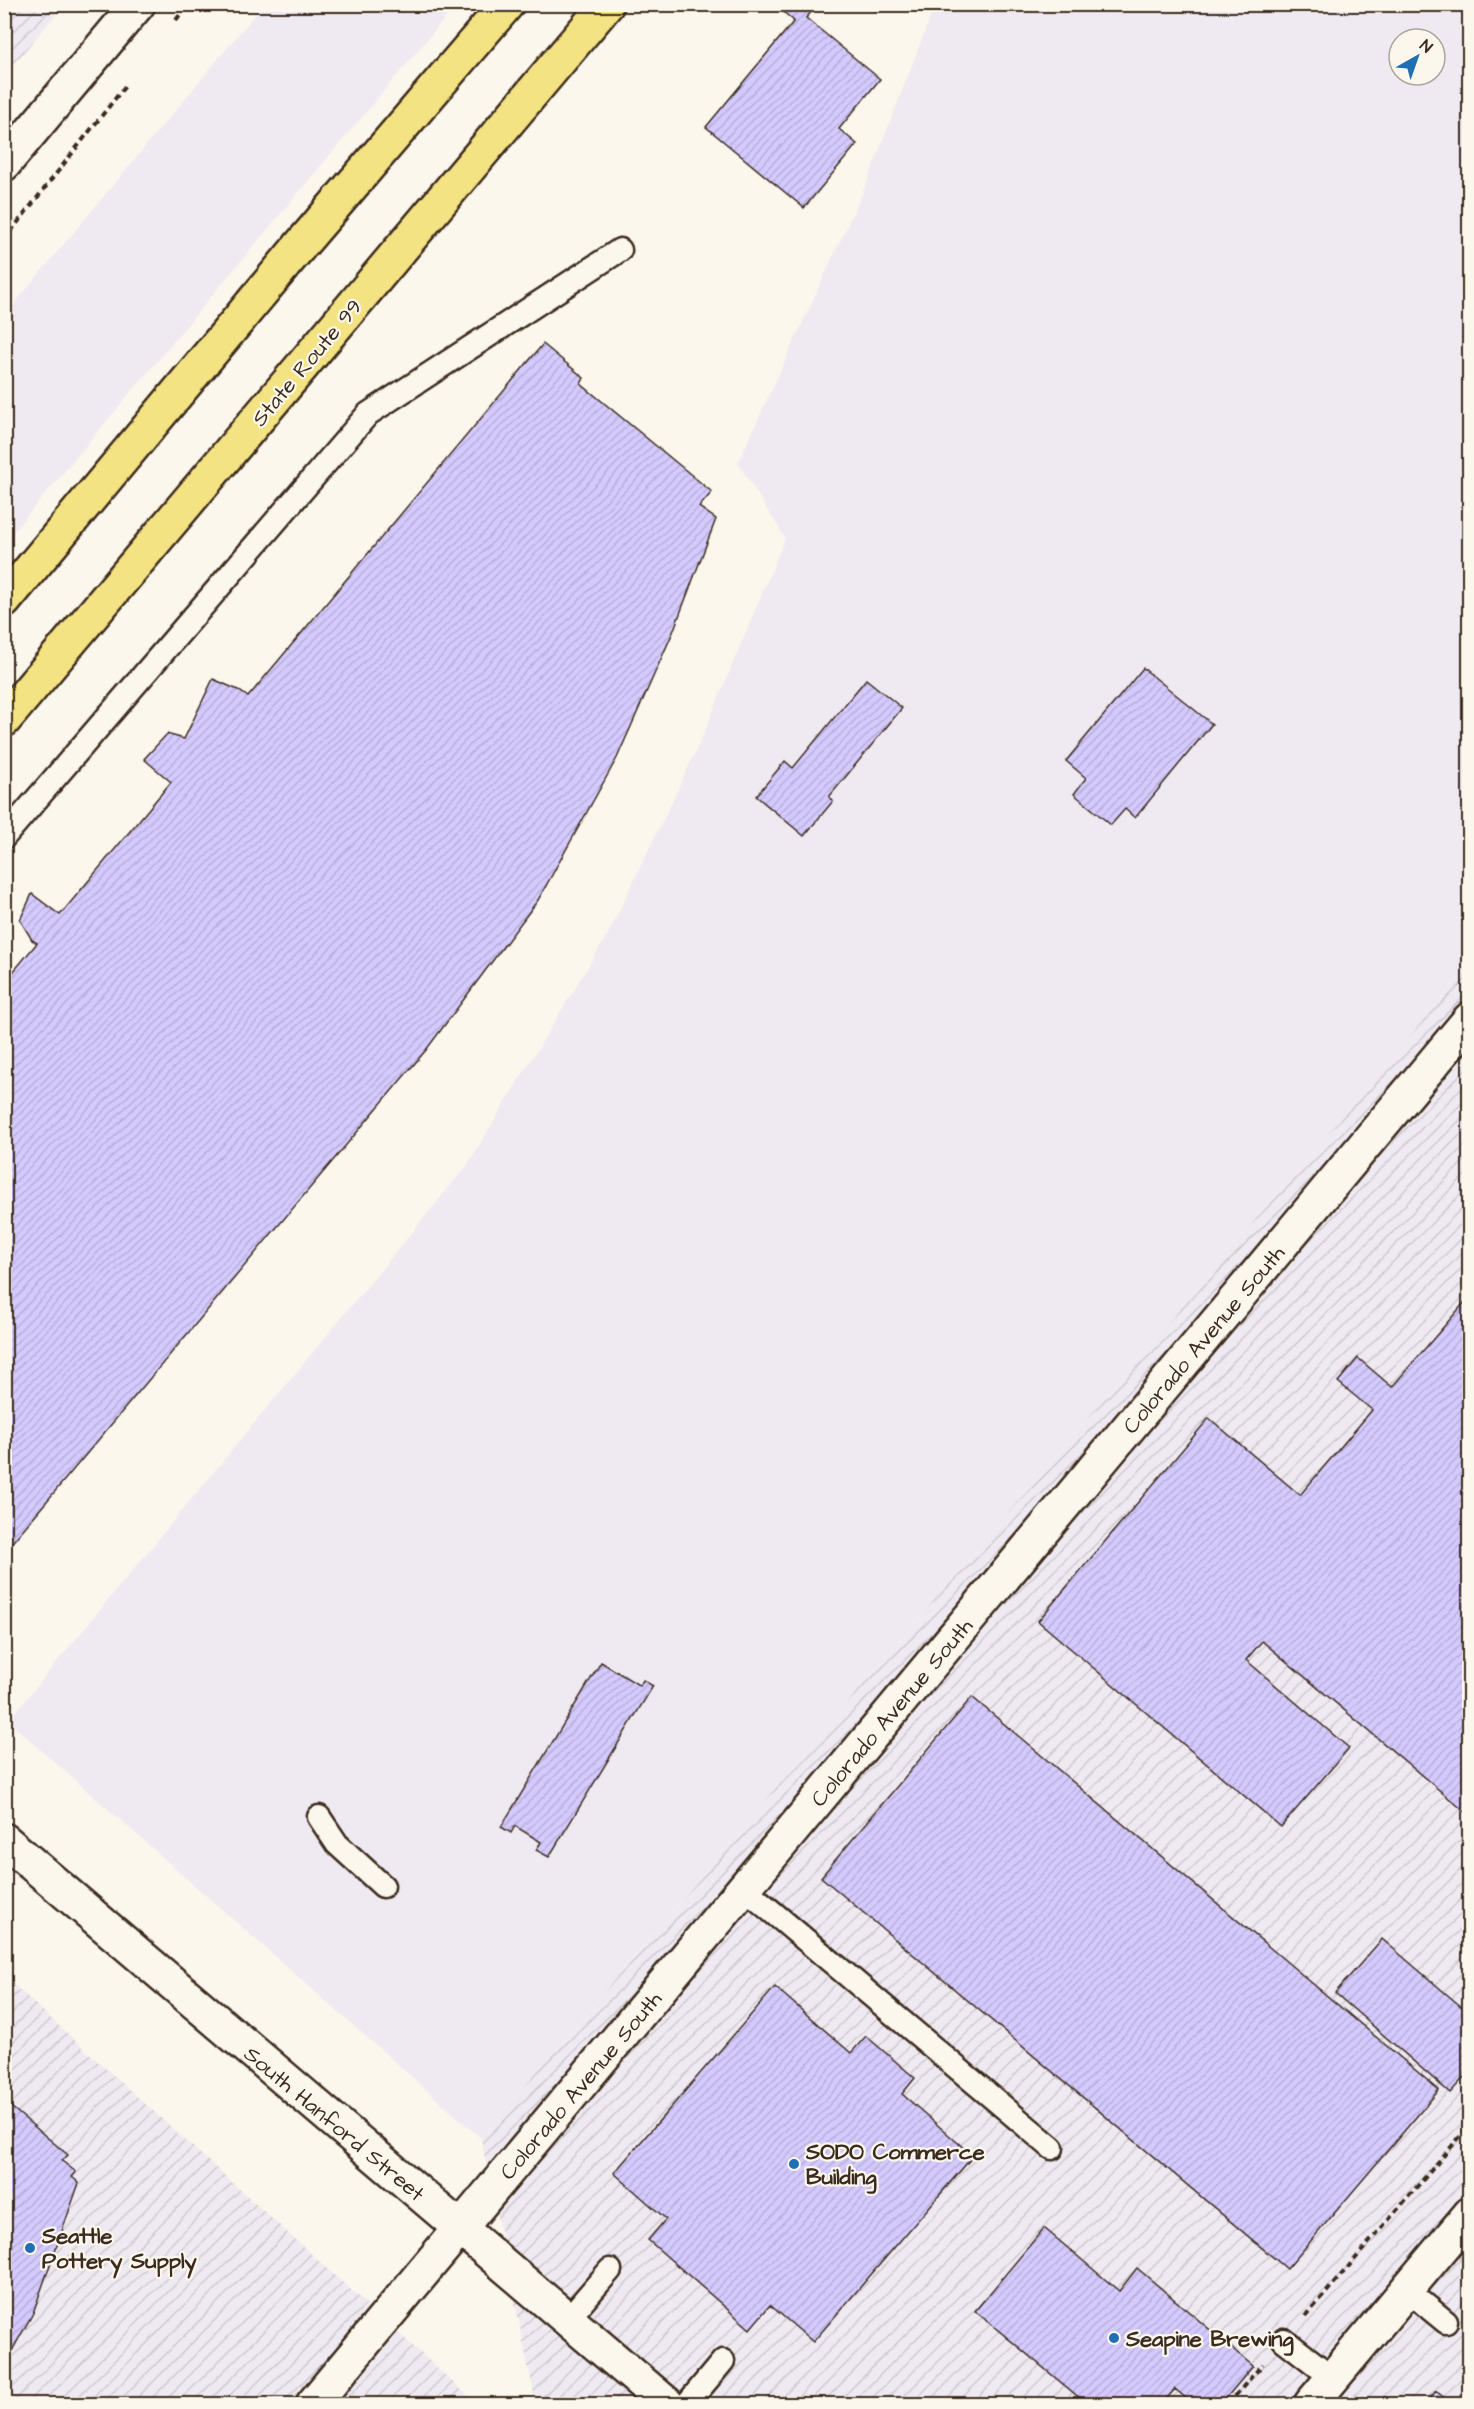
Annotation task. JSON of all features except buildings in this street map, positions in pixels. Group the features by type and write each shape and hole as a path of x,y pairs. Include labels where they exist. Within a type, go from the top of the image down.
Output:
{"highway":[{"path":"4,601 299,247 507,4"},
{"name":"State Route 99","path":"4,720 607,4"}],"street":[{"path":"4,164 138,4"},
{"name":"Colorado Avenue South","path":"313,2404 1470,1019"},
{"name":"South Hanford Street","path":"4,1840 667,2404"},
{"path":"1311,2404 1470,2214"}],"lane":[{"path":"4,837 368,414 620,250"},
{"path":"319,1816 337,1844 383,1886"},
{"path":"744,1888 1052,2148"},
{"path":"567,2320 610,2270"},
{"path":"1407,2290 1446,2322"},
{"path":"1284,2340 1333,2378"},
{"path":"687,2404 723,2361"}],"path":[{"path":"174,23 188,4"},
{"path":"4,240 130,80"},
{"path":"1228,2404 1470,2125"},
{"path":"928,2404 942,2399"}],"shaded area":[{"path":"4,5 64,5 5,74"},
{"path":"263,5 456,5 5,542 5,315"},
{"path":"935,5 1469,5 1469,966 481,2138 8,1721 466,1167 608,934 698,747 785,538 738,463 865,187"},
{"path":"1469,966 1469,2404 536,2404 481,2138"},
{"path":"5,1977 477,2404 5,2404"}],"place":[{"name":"SODO Commerce Building","path":"794,2164"},
{"name":"Seattle Pottery Supply","path":"30,2248"},
{"name":"Seapine Brewing","path":"1114,2338"}]}
